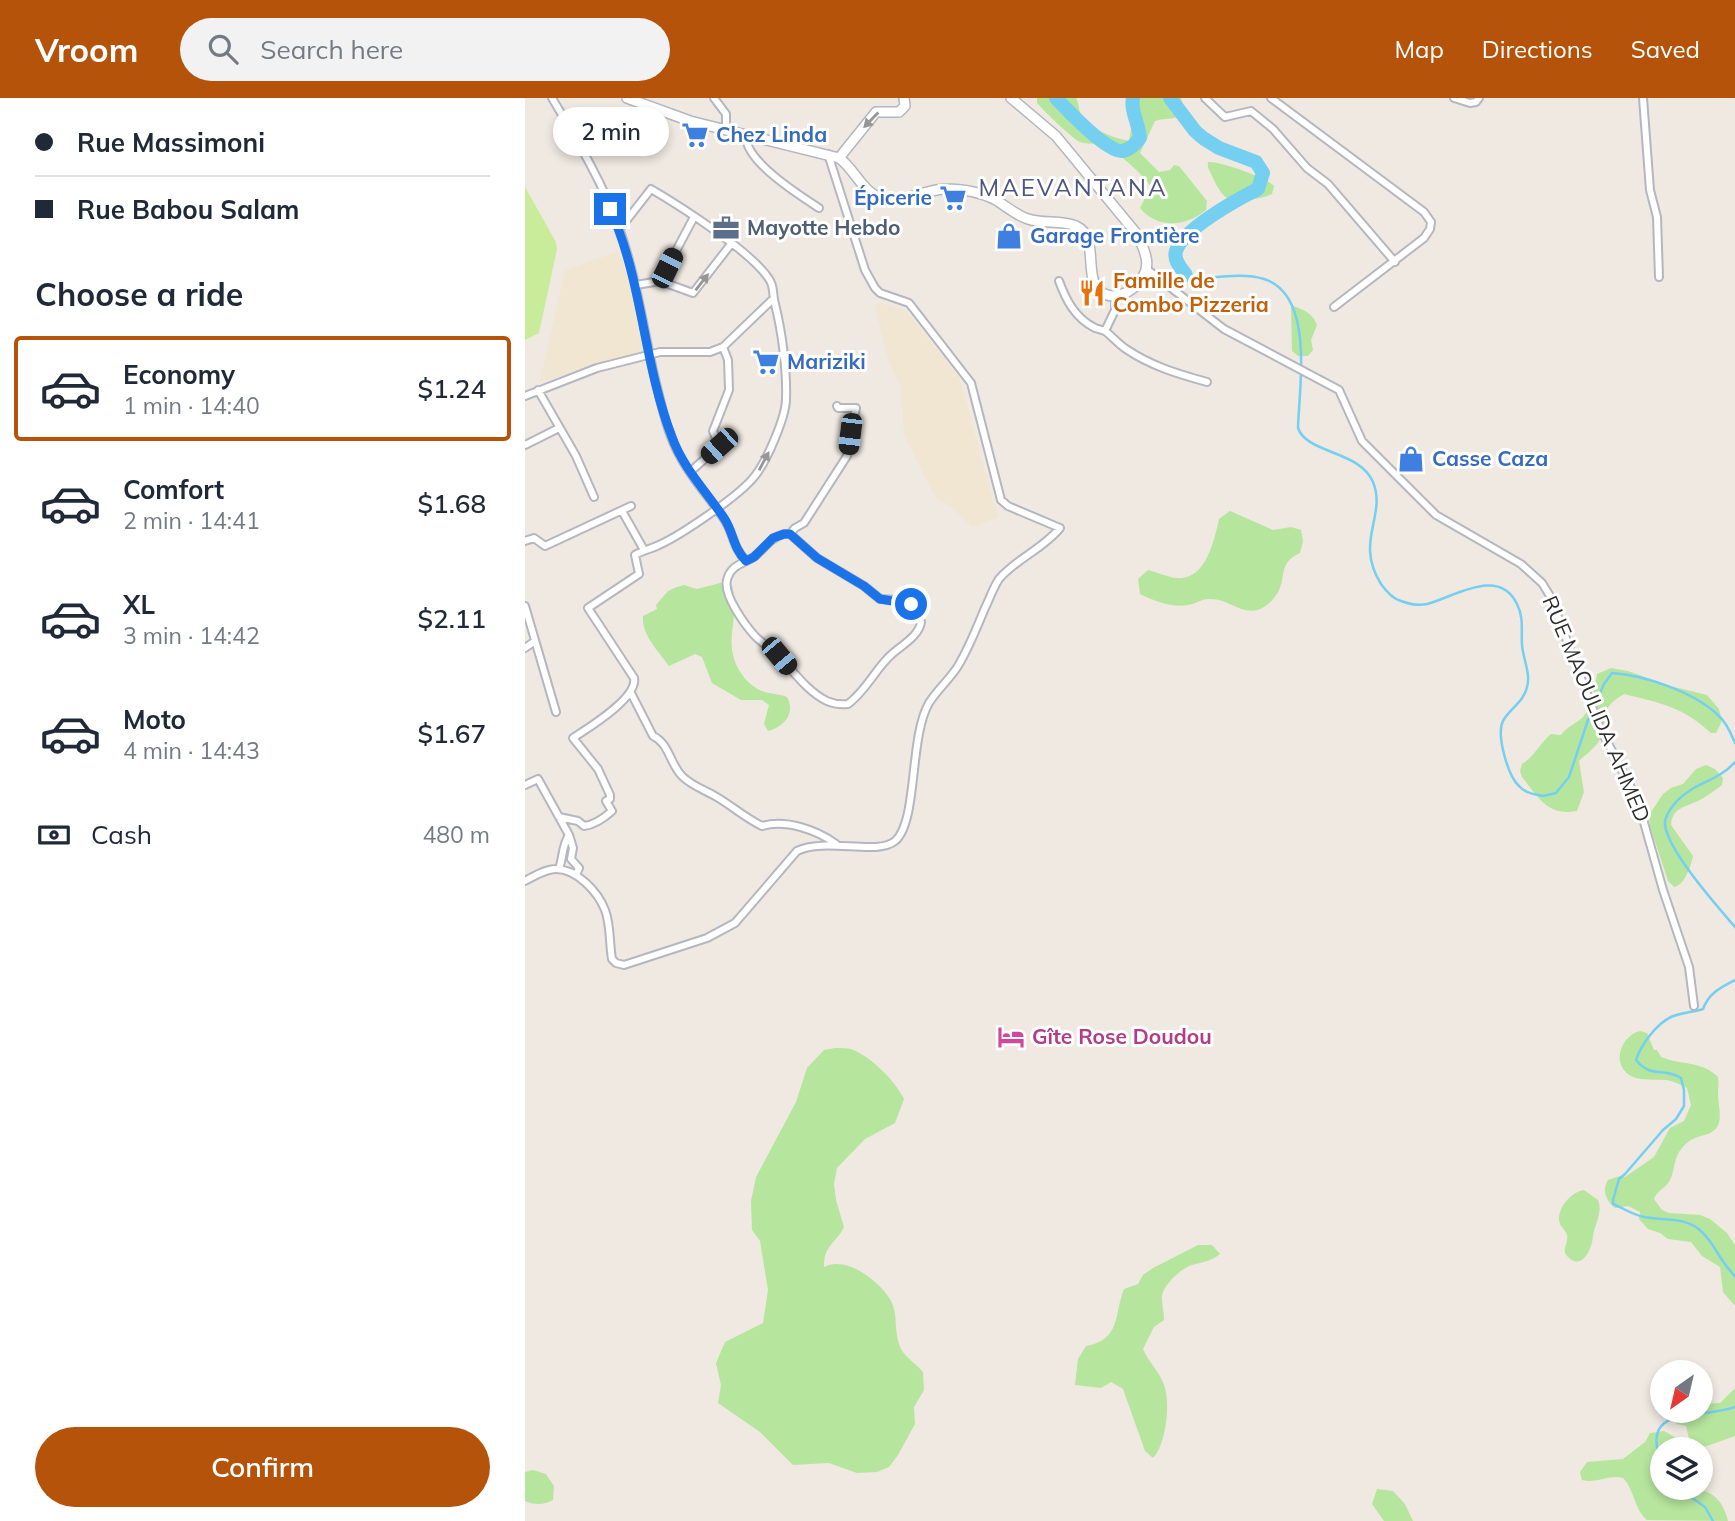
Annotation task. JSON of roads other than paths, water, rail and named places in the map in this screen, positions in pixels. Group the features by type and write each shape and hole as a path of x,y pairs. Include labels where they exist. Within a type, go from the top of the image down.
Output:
{"street":[{"path":"552,98 594,176 619,230 636,285 664,418 680,457 727,524 734,546 746,561"},
{"path":"627,98 690,121 828,153 848,164 865,187 883,198 898,199 943,189 979,193 1031,220 1074,225 1087,237 1092,279 1098,289 1115,296 1129,291 1141,281 1148,270 1146,252 1136,233 1056,136 1011,98"},
{"path":"715,98 726,114 726,130"},
{"path":"839,158 876,112 899,112 905,106 904,98"},
{"path":"1205,98 1226,117 1251,111 1273,129 1307,168 1328,184 1395,262"},
{"path":"1271,98 1325,136 1429,217 1430,229 1424,238 1334,307"},
{"path":"1454,98 1470,103 1479,98"},
{"path":"1643,98 1650,190 1657,217 1659,277"},
{"path":"747,136 746,140 757,160 774,177 819,208"},
{"path":"525,881 553,869 576,875 594,893 604,909 611,937 612,959 624,965 707,938 735,923 797,851 816,844 882,846 894,842 901,834 910,806 916,743 929,703 958,666 996,583 1008,569 1052,538 1060,528 1008,506 1001,499 971,383 909,303 880,293 875,288 865,270 828,153"},
{"path":"559,817 578,821 584,826 598,822 613,811 606,801 610,799 610,795 598,769 572,738 595,724 634,687 634,678 588,608 639,574 634,557 659,545 716,508 754,477 765,460 784,414 786,400 782,339 773,299 774,290 770,279 756,263 651,189 619,230"},
{"path":"660,281 694,217"},
{"path":"636,285 660,281 693,293 731,244"},
{"name":"RUE MAOULIDA AHMED","path":"1148,270 1224,328 1339,390 1362,441 1436,515 1521,564 1542,583 1551,596 1600,728 1637,801 1689,967 1694,1006"},
{"path":"1059,281 1066,300 1074,311 1095,328 1105,331 1128,351 1174,373 1207,382"},
{"path":"1105,331 1115,310 1115,296"},
{"path":"525,396 597,368 660,352 710,352 723,347 773,299"},
{"path":"690,472 719,446 713,431 729,390 728,360 723,347"},
{"path":"538,390 576,456 594,497"},
{"path":"790,534 804,523 847,456 856,408 837,406"},
{"path":"525,445 559,428"},
{"path":"525,541 534,538 545,546 631,506"},
{"path":"622,511 644,550"},
{"path":"790,534 817,558 864,586 880,599 911,604 921,622 920,629 891,654 878,673 848,704 837,704 816,694 795,675 779,656 755,636 738,613 726,589 731,571 746,561 754,557 773,538 790,534"},
{"path":"525,607 556,712"},
{"path":"525,648 535,640"},
{"path":"631,692 653,736 660,739 674,766 691,784 762,826 775,822 800,827 824,835 837,844"},
{"path":"525,785 538,779 569,835 573,848 571,859 579,868 576,875"},
{"path":"559,869 565,851 564,842 569,835"}],"waterway":[{"path":"1056,98 1098,138 1122,151 1130,148 1140,138 1133,98"},
{"path":"1170,98 1203,138 1219,148 1256,162 1263,173 1258,189 1200,224 1181,242 1176,258 1186,275"},
{"path":"1193,279 1256,277 1280,288 1291,303 1301,344 1298,428 1312,443 1357,464 1373,482 1376,506 1370,555 1373,569 1387,592 1398,600 1420,605 1488,585 1509,593 1517,604 1528,682 1523,697 1503,721 1501,736 1507,765 1521,788 1543,796 1556,793 1569,777 1588,720 1604,684 1612,673 1653,681 1696,699 1721,718 1735,743"},
{"path":"1735,762 1721,774 1683,795 1669,812 1665,825 1668,836 1684,863 1735,927"},
{"path":"1735,980 1712,995 1703,1009 1665,1020 1641,1048 1636,1060 1642,1066 1681,1078 1684,1106 1676,1119 1619,1179 1613,1200 1613,1204 1640,1216 1682,1221 1696,1227 1707,1237 1735,1276"},
{"path":"1658,1437 1665,1423 1676,1418 1735,1407"},
{"path":"1695,1500 1705,1507 1713,1521"}],"place":[{"name":"Chez Linda","path":"695,135"},
{"name":"Épicerie","path":"953,198"},
{"name":"Mayotte Hebdo","path":"726,228"},
{"name":"Garage Frontière","path":"1009,236"},
{"name":"Famille de Combo Pizzeria","path":"1092,293"},
{"name":"Mariziki","path":"766,362"},
{"name":"Casse Caza","path":"1411,459"},
{"name":"Gîte Rose Doudou","path":"1011,1037"}],"district":[{"name":"MAEVANTANA","path":"1073,188"}]}
